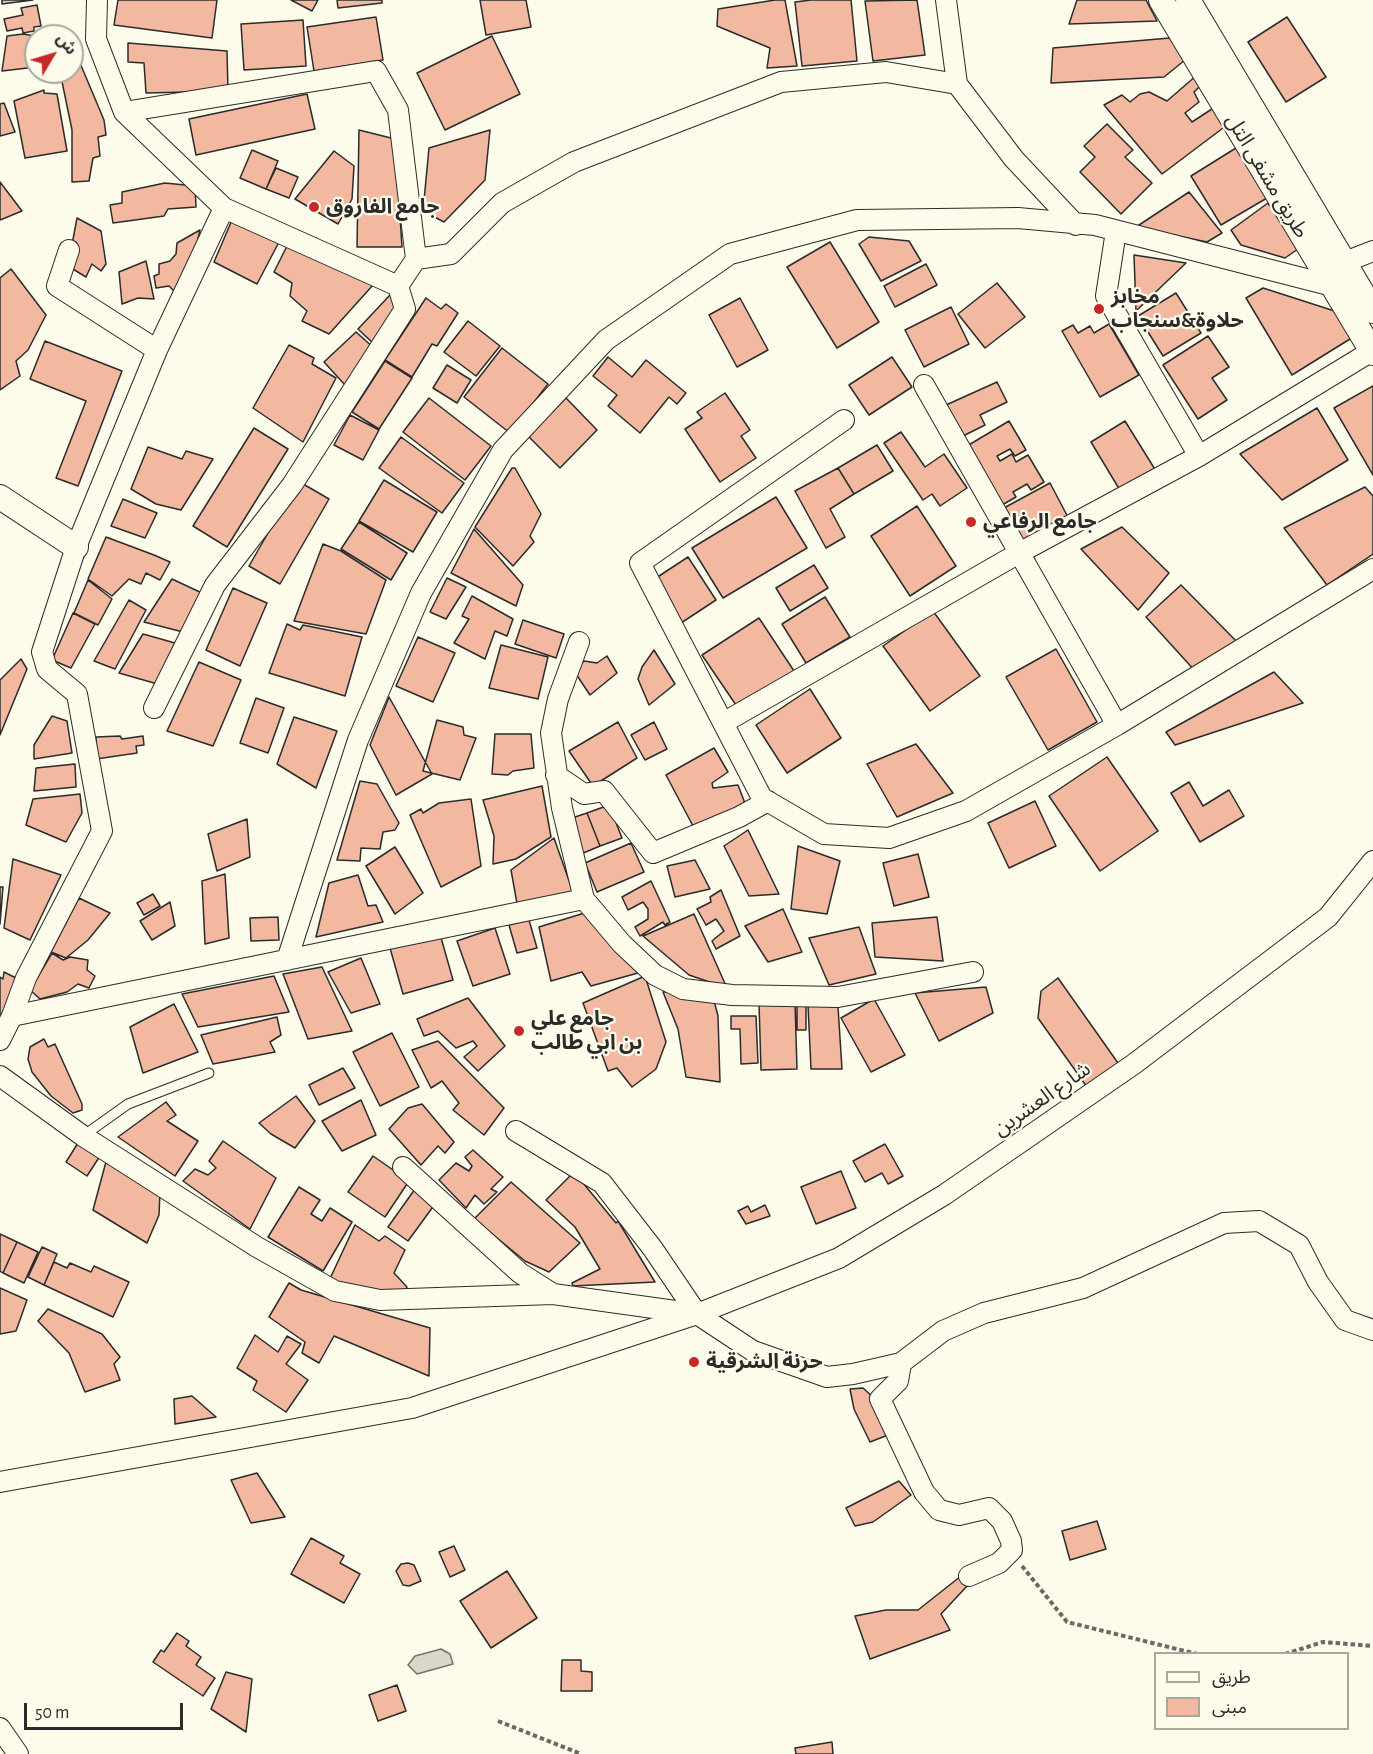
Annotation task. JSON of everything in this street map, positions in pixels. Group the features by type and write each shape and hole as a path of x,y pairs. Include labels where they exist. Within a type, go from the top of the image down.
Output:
{"street":[{"path":"97,0 96,39 124,112 224,208 398,286 405,309 292,485 215,585 154,708"},
{"path":"946,0 957,84 1014,159 1076,225"},
{"name":"طريق مشفى التل","path":"1161,0 1372,352"},
{"name":"طريق مشفى التل","path":"1188,0 1373,311"},
{"path":"124,112 376,72 398,110 416,259 398,286"},
{"path":"416,259 451,254 502,203 574,162 781,82 886,72 957,84"},
{"path":"0,1040 26,978 102,831 77,694 47,669 42,652 76,547 158,350 224,208"},
{"path":"287,960 358,740 421,593 503,450 606,340 730,254 857,220 1018,218 1095,225 1333,286"},
{"path":"1116,231 1106,296 1199,456"},
{"path":"69,250 57,286 158,350"},
{"path":"1345,262 1373,251"},
{"path":"723,723 1019,553 1199,456 1372,352"},
{"path":"924,385 1117,725"},
{"path":"844,420 640,563 762,798 824,834 889,838 966,811 1117,725 1373,569"},
{"path":"0,497 76,547"},
{"path":"579,642 558,699 551,733 556,775 584,899 622,944 655,975 683,989 732,995 838,997 973,972"},
{"path":"556,775 584,794 604,791 653,853 739,817 768,801"},
{"name":"شارع العشرين","path":"0,1482 412,1408 697,1314 839,1258 944,1195 1134,1064 1328,917 1373,861"},
{"path":"12,1016 584,899"},
{"path":"0,1076 83,1136 257,1247 334,1291 380,1300 553,1294 697,1314"},
{"path":"516,1131 602,1183 653,1249 697,1314 753,1351 827,1377 901,1363 943,1331 974,1317 1083,1288 1224,1223 1259,1221 1299,1245 1318,1282 1345,1320 1373,1330"},
{"path":"403,1167 520,1273 553,1294"},
{"path":"901,1363 898,1381 880,1399 924,1492 939,1510 959,1515 989,1508 1002,1521 1012,1550 999,1563 969,1576"},
{"path":"0,1728 18,1754"}],"lane":[{"path":"83,1136 128,1104 209,1072"}],"path":[{"path":"1012,1550 1029,1578 1067,1622 1193,1652"},
{"path":"1288,1652 1323,1642 1373,1646"},
{"path":"498,1721 581,1754"}],"shaded area":[{"path":"441,1649 450,1654 453,1664 417,1674 408,1665 415,1656"}],"building":[{"path":"2,0 33,0 2,4"},
{"path":"118,0 217,0 212,38 114,25"},
{"path":"291,0 318,0 312,11"},
{"path":"337,0 382,0 382,3 338,8"},
{"path":"480,0 526,0 531,27 486,35"},
{"path":"785,0 797,66 767,68 770,48 717,26 718,9"},
{"path":"851,0 857,61 802,66 795,2"},
{"path":"917,0 925,55 873,61 865,1"},
{"path":"1077,0 1146,0 1157,21 1069,24"},
{"path":"37,5 41,24 24,24 24,33 22,28 7,31 4,19 23,15 21,8"},
{"path":"376,17 383,60 314,71 307,27"},
{"path":"1287,17 1326,77 1286,102 1248,42"},
{"path":"303,20 306,66 244,70 241,24"},
{"path":"24,34 24,68 2,71 7,36"},
{"path":"492,36 520,94 445,130 417,73"},
{"path":"1170,38 1185,60 1164,77 1051,83 1053,48"},
{"path":"128,43 227,51 228,91 146,93 144,63 128,62"},
{"path":"84,72 104,120 106,135 98,137 100,156 93,158 89,181 72,182 72,130 62,84 84,84"},
{"path":"1197,75 1203,83 1194,92 1199,102 1185,113 1192,122 1215,107 1227,125 1162,174 1104,105 1122,95 1130,102 1140,94 1149,92 1167,101"},
{"path":"44,90 44,93 57,94 67,151 25,158 14,101"},
{"path":"307,94 315,129 196,155 189,119"},
{"path":"4,103 15,132 0,136 0,104"},
{"path":"1107,124 1133,150 1125,157 1152,183 1121,214 1080,172 1095,157 1084,146"},
{"path":"359,130 395,139 402,247 357,247"},
{"path":"490,130 485,180 444,222 423,211 429,148"},
{"path":"1236,148 1267,198 1221,225 1191,176"},
{"path":"252,150 278,161 266,189 240,178"},
{"path":"334,151 354,166 352,199 338,224 295,199"},
{"path":"276,168 298,177 289,198 266,189"},
{"path":"0,182 22,211 0,220"},
{"path":"165,183 195,186 196,207 168,209 164,216 113,223 110,205 122,203 122,192"},
{"path":"1189,192 1222,233 1207,242 1136,227"},
{"path":"1268,203 1298,249 1285,258 1241,245 1231,230"},
{"path":"77,218 101,231 106,264 101,271 92,264 86,277 68,266"},
{"path":"232,220 279,242 257,284 214,262"},
{"path":"200,230 191,269 182,286 174,291 169,286 156,288 154,276 159,274 159,264 170,261 176,254 177,243"},
{"path":"869,237 909,241 921,261 881,281 859,244"},
{"path":"830,242 879,322 837,348 787,267"},
{"path":"288,244 373,285 329,334 302,321 307,311 290,296 292,283 274,272"},
{"path":"1134,255 1186,263 1136,311"},
{"path":"146,261 154,299 138,298 122,304 119,272"},
{"path":"926,264 937,285 895,307 884,286"},
{"path":"11,269 46,315 28,350 16,361 20,376 0,390 0,278"},
{"path":"997,283 1025,317 985,348 958,314"},
{"path":"1263,288 1347,315 1358,334 1292,375 1246,298"},
{"path":"1176,293 1201,333 1163,356 1138,316"},
{"path":"390,295 399,301 375,345 358,329"},
{"path":"426,298 441,309 446,304 458,313 437,346 432,344 412,377 385,360"},
{"path":"740,298 768,350 737,367 709,315"},
{"path":"951,307 969,344 924,367 905,330"},
{"path":"468,321 500,346 476,376 444,352"},
{"path":"1109,324 1139,375 1100,397 1062,331 1073,325 1078,333 1090,326 1094,333"},
{"path":"356,332 375,349 345,385 324,362"},
{"path":"1208,336 1229,367 1212,378 1227,400 1198,419 1163,365"},
{"path":"45,341 122,371 78,486 56,478 86,401 30,379"},
{"path":"289,345 314,358 312,364 336,378 303,442 253,408"},
{"path":"502,348 548,384 510,433 464,397"},
{"path":"608,357 632,377 646,360 686,393 677,404 669,397 640,433 608,406 617,395 593,376"},
{"path":"892,357 912,387 869,415 849,385"},
{"path":"385,361 412,378 379,429 352,412"},
{"path":"447,365 471,380 457,403 433,388"},
{"path":"997,382 1007,402 980,415 985,425 961,437 946,405"},
{"path":"1373,386 1373,475 1334,408"},
{"path":"725,393 750,430 741,436 756,458 720,482 685,429 702,418 697,412"},
{"path":"429,398 491,446 465,480 403,432"},
{"path":"566,398 597,430 560,468 528,436"},
{"path":"1317,408 1348,460 1282,500 1240,454"},
{"path":"350,415 379,430 363,460 334,445"},
{"path":"1009,421 1026,450 1015,456 1010,449 997,456 1000,461 1012,454 1016,462 1028,455 1044,482 1031,490 1027,484 1013,492 1016,497 1002,505 967,446"},
{"path":"1125,421 1156,471 1121,492 1091,442"},
{"path":"254,428 288,449 227,547 193,526"},
{"path":"901,432 925,467 944,454 967,488 940,506 932,494 923,500 884,443"},
{"path":"401,437 464,483 442,513 379,468"},
{"path":"877,445 893,471 854,494 838,468"},
{"path":"148,447 182,459 186,451 213,459 181,510 156,504 131,489"},
{"path":"512,468 515,468 541,514 530,536 534,542 513,566 475,527"},
{"path":"838,468 854,494 830,509 845,537 826,548 795,491"},
{"path":"384,480 437,512 413,552 359,521"},
{"path":"298,481 329,499 280,584 249,566"},
{"path":"1050,483 1070,521 1023,547 1002,509"},
{"path":"1365,487 1373,496 1373,554 1327,585 1284,528"},
{"path":"776,497 807,548 723,598 692,548"},
{"path":"123,499 157,513 145,538 111,526"},
{"path":"917,506 956,566 910,596 871,536"},
{"path":"359,522 407,553 391,580 341,549"},
{"path":"1122,527 1169,573 1138,610 1081,549"},
{"path":"474,529 523,585 516,606 451,573"},
{"path":"106,537 170,562 160,580 146,573 141,584 129,579 112,596 88,579"},
{"path":"323,544 341,551 386,580 366,634 294,621"},
{"path":"688,557 716,600 681,623 653,580"},
{"path":"814,565 828,588 790,611 776,588"},
{"path":"447,578 466,587 446,619 430,612"},
{"path":"172,579 202,593 187,633 144,622"},
{"path":"88,580 112,599 98,625 74,613"},
{"path":"1181,585 1244,649 1196,672 1146,617"},
{"path":"233,588 267,603 240,666 206,650"},
{"path":"472,596 513,619 507,636 495,631 485,659 454,643 469,619 462,616"},
{"path":"825,597 850,637 806,663 782,624"},
{"path":"129,600 146,610 115,669 94,661"},
{"path":"933,611 980,676 930,711 883,646"},
{"path":"73,613 95,624 71,668 52,660"},
{"path":"759,618 794,671 738,708 702,655"},
{"path":"523,620 564,634 556,658 515,644"},
{"path":"287,624 300,630 303,625 362,637 345,696 269,673"},
{"path":"143,634 175,643 161,685 119,673"},
{"path":"418,637 455,653 433,702 396,686"},
{"path":"501,645 548,657 538,699 489,688"},
{"path":"1056,649 1097,722 1048,750 1006,677"},
{"path":"654,650 675,684 649,705 638,679 642,667"},
{"path":"607,656 617,673 590,695 574,671 584,661 597,663"},
{"path":"21,659 27,669 0,735 0,680"},
{"path":"199,662 241,680 213,746 167,731"},
{"path":"1274,672 1303,703 1175,745 1166,732"},
{"path":"810,689 841,738 787,773 756,725"},
{"path":"389,697 432,774 396,795 370,745"},
{"path":"256,698 284,708 268,753 240,743"},
{"path":"52,716 67,721 72,753 34,759 34,745"},
{"path":"294,717 337,731 316,788 277,764"},
{"path":"437,720 463,727 464,735 476,738 460,780 423,771"},
{"path":"618,722 637,758 593,786 569,751"},
{"path":"654,722 667,749 645,760 631,735"},
{"path":"495,734 531,734 534,768 513,771 508,775 492,774"},
{"path":"120,736 122,739 143,736 144,745 136,746 137,753 96,759 96,737"},
{"path":"916,744 953,793 897,817 867,764"},
{"path":"714,748 728,772 712,783 713,788 738,785 746,806 693,826 666,775"},
{"path":"1107,757 1158,831 1100,871 1049,796"},
{"path":"75,764 76,787 34,791 36,768"},
{"path":"360,781 377,784 399,823 395,830 383,832 380,849 361,848 360,861 337,860"},
{"path":"1189,782 1203,806 1229,790 1244,816 1200,842 1171,793"},
{"path":"542,786 551,837 516,859 493,864 494,836 483,800"},
{"path":"80,794 82,813 66,842 26,825 33,799"},
{"path":"471,799 481,866 441,887 410,815 421,809 423,813 439,803"},
{"path":"1035,801 1056,846 1009,868 988,823"},
{"path":"609,805 622,838 600,846 587,813"},
{"path":"587,813 600,846 581,854 569,819"},
{"path":"247,819 250,857 217,871 208,834"},
{"path":"748,830 779,894 749,896 724,846"},
{"path":"554,838 573,892 518,909 511,870"},
{"path":"631,843 644,872 597,892 585,863"},
{"path":"798,846 840,861 827,914 791,909"},
{"path":"395,847 423,893 395,914 366,866"},
{"path":"918,854 929,897 894,906 883,863"},
{"path":"13,859 61,875 30,940 4,928"},
{"path":"695,860 710,889 675,897 667,866"},
{"path":"225,874 229,938 205,944 202,881"},
{"path":"358,875 368,906 376,905 383,922 316,937 329,883"},
{"path":"651,881 670,922 665,925 663,922 640,936 635,927 648,919 648,909 643,902 628,910 622,897"},
{"path":"0,887 3,887 0,924"},
{"path":"721,890 740,936 716,949 712,941 724,931 716,919 706,925 697,909 711,902 710,897"},
{"path":"153,894 160,906 144,915 137,903"},
{"path":"79,898 110,913 88,940 66,958 51,952"},
{"path":"170,902 175,926 152,940 140,921"},
{"path":"783,909 802,952 768,962 745,926"},
{"path":"591,911 596,926 638,973 591,986 582,972 551,981 539,927"},
{"path":"694,914 727,988 689,975 643,936"},
{"path":"278,917 279,940 251,941 250,918"},
{"path":"937,917 943,961 875,957 872,923"},
{"path":"529,920 537,948 517,953 509,925"},
{"path":"859,927 876,974 829,985 809,938"},
{"path":"495,928 510,974 473,986 457,941"},
{"path":"440,934 453,980 403,994 390,948"},
{"path":"52,953 63,960 70,957 88,960 87,970 95,976 89,988 78,984 67,992 40,999 30,990"},
{"path":"361,958 380,1004 351,1013 328,972"},
{"path":"322,967 352,1031 308,1039 283,974"},
{"path":"4,972 16,978 4,1014 0,1016 0,977 3,979"},
{"path":"274,976 289,1012 198,1027 182,994"},
{"path":"645,976 666,1042 656,1069 632,1087 617,1068 608,1071 583,1003"},
{"path":"1058,978 1118,1063 1087,1087 1038,1018 1041,991"},
{"path":"986,987 993,1013 939,1041 915,993"},
{"path":"711,989 718,1016 720,1082 686,1077 678,1029 663,992"},
{"path":"468,998 505,1046 478,1071 464,1057 477,1046 473,1041 456,1048 438,1031 424,1036 417,1019"},
{"path":"874,999 905,1055 871,1072 841,1018"},
{"path":"795,1002 797,1069 761,1070 759,1003"},
{"path":"797,1003 806,1003 806,1030 797,1030"},
{"path":"174,1004 198,1052 143,1073 130,1027"},
{"path":"808,1005 838,1007 842,1069 811,1069"},
{"path":"731,1016 756,1016 758,1063 741,1064 740,1029 731,1029"},
{"path":"277,1017 281,1035 270,1042 275,1052 213,1064 201,1035"},
{"path":"392,1033 419,1087 380,1106 353,1052"},
{"path":"44,1039 48,1047 55,1044 82,1104 82,1110 73,1113 51,1096 32,1072 28,1059 30,1047"},
{"path":"438,1041 504,1108 484,1135 453,1110 459,1103 442,1081 431,1088 412,1050"},
{"path":"343,1068 355,1088 319,1105 309,1085"},
{"path":"296,1096 315,1121 295,1148 271,1134 259,1123"},
{"path":"361,1100 376,1135 342,1151 322,1121"},
{"path":"166,1102 176,1115 167,1121 198,1141 175,1176 118,1137"},
{"path":"422,1104 454,1142 445,1153 438,1146 421,1165 389,1129 408,1108"},
{"path":"223,1141 276,1178 250,1229 183,1181 195,1169 208,1175 216,1168 209,1161"},
{"path":"78,1143 100,1156 87,1176 66,1162"},
{"path":"885,1144 903,1176 888,1184 882,1173 865,1182 853,1161"},
{"path":"473,1150 503,1177 491,1189 497,1192 484,1204 475,1195 466,1208 439,1180 456,1163 469,1171 472,1166 465,1157"},
{"path":"373,1156 409,1181 385,1217 348,1192"},
{"path":"107,1158 160,1192 159,1215 147,1243 93,1210"},
{"path":"841,1171 856,1208 816,1224 801,1187"},
{"path":"574,1172 616,1223 618,1221 655,1282 573,1286 572,1283 600,1269 575,1227 546,1200"},
{"path":"511,1182 580,1243 549,1272 525,1261 474,1219"},
{"path":"299,1187 320,1200 311,1214 322,1221 330,1208 352,1222 323,1271 268,1237"},
{"path":"415,1189 435,1204 408,1241 388,1227"},
{"path":"765,1205 770,1216 746,1224 738,1211 748,1206 751,1212"},
{"path":"355,1225 379,1241 385,1236 405,1250 394,1273 407,1287 404,1293 327,1285"},
{"path":"0,1234 17,1242 3,1273 0,1271"},
{"path":"17,1242 38,1252 24,1283 3,1273"},
{"path":"42,1247 57,1254 44,1285 28,1277"},
{"path":"54,1262 67,1268 70,1263 91,1272 94,1266 129,1282 113,1317 44,1285"},
{"path":"289,1283 301,1290 430,1328 429,1376 334,1336 319,1363 302,1353 305,1342 269,1317"},
{"path":"0,1288 27,1300 16,1331 0,1334"},
{"path":"48,1309 102,1334 120,1357 114,1364 120,1380 85,1392 69,1353 38,1321"},
{"path":"255,1335 278,1352 287,1336 301,1344 286,1364 308,1380 286,1412 253,1390 257,1381 237,1368"},
{"path":"863,1388 875,1399 888,1435 870,1442 854,1409 850,1389"},
{"path":"192,1396 216,1417 175,1424 174,1399"},
{"path":"257,1473 285,1517 251,1523 231,1480"},
{"path":"899,1481 911,1495 873,1522 855,1526 846,1508"},
{"path":"1097,1521 1106,1549 1070,1560 1062,1531"},
{"path":"311,1538 344,1556 340,1563 360,1574 344,1603 291,1574"},
{"path":"454,1546 465,1570 450,1577 439,1552"},
{"path":"401,1564 414,1565 421,1581 409,1586 403,1585 396,1571"},
{"path":"507,1571 537,1618 491,1648 460,1601"},
{"path":"961,1576 968,1585 941,1614 950,1630 870,1659 855,1616 886,1610 918,1610"},
{"path":"177,1633 189,1641 186,1646 201,1657 196,1665 215,1678 203,1696 153,1662 161,1650 164,1652"},
{"path":"562,1660 581,1660 581,1671 592,1672 592,1691 561,1691"},
{"path":"226,1672 252,1679 246,1732 211,1709"},
{"path":"397,1685 406,1711 378,1721 369,1695"},
{"path":"832,1742 833,1754 796,1754 795,1748"}],"place":[{"name":"جامع الفاروق","path":"314,207"},
{"name":"مخابز حلاوة&سنجاب","path":"1099,309"},
{"name":"جامع الرفاعي","path":"971,522"},
{"name":"جامع علي بن ابي طالب","path":"519,1031"},
{"name":"حرنة الشرقية","path":"694,1362"}]}
